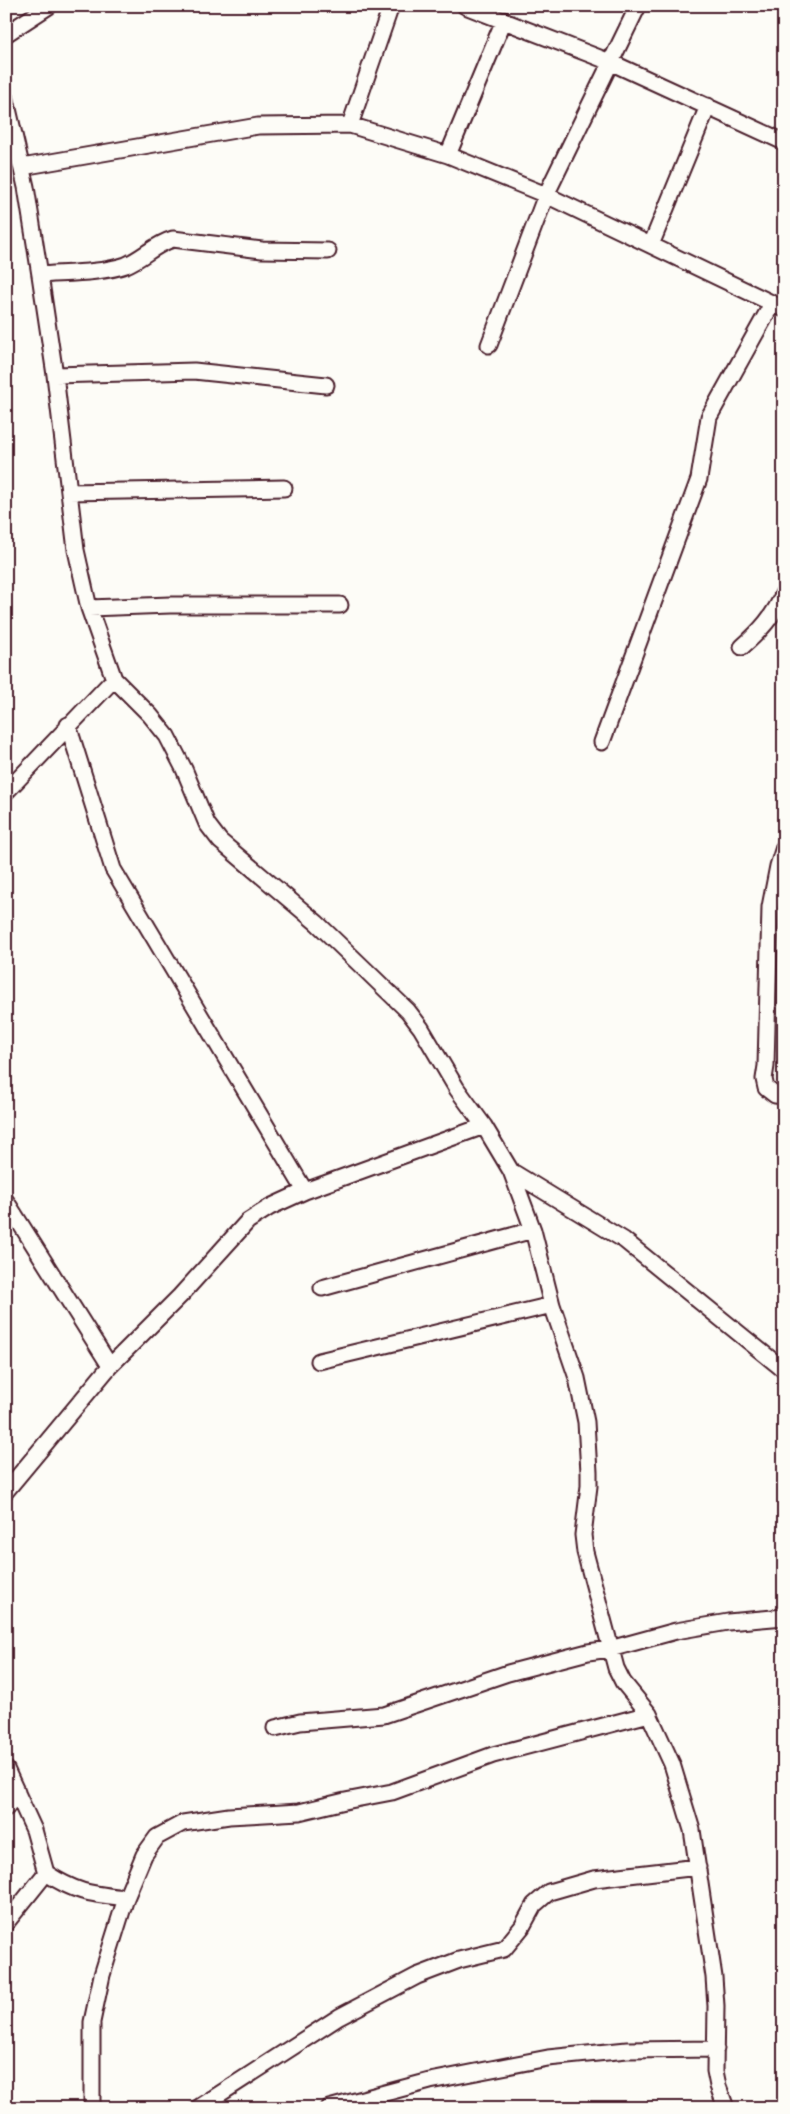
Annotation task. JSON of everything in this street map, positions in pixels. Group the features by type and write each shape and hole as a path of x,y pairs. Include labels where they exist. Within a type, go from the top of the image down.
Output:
{"street":[{"path":"6,34 49,6"},
{"path":"350,125 391,6"},
{"path":"465,6 610,62 784,142"},
{"path":"489,345 546,195 638,6"},
{"path":"448,155 504,20"},
{"path":"6,100 22,167 40,275 55,375 76,550 89,608 114,678 150,715 167,736 184,768 207,824 220,841 317,924 408,1012 430,1041 457,1089 484,1126 511,1172 533,1230 552,1305 576,1378 584,1414 589,1486 583,1535 591,1578 616,1668 623,1682 649,1714 672,1764 687,1808 714,1976 716,2006 715,2071 726,2108"},
{"path":"650,245 708,106"},
{"path":"22,167 258,126 350,125 448,155 546,195 778,306 709,417 699,479 602,742"},
{"path":"40,275 124,266 140,259 163,242 173,239 262,250 328,251"},
{"path":"55,375 194,371 326,385"},
{"path":"69,492 284,488"},
{"path":"742,647 763,629 784,592"},
{"path":"89,608 170,605 340,605"},
{"path":"6,792 114,678"},
{"path":"68,725 99,831 113,869 305,1191"},
{"path":"784,847 778,866 770,907 767,1056 764,1079 766,1088 775,1095 784,1096"},
{"path":"6,1491 110,1366 180,1296 248,1221 270,1207 305,1191 484,1126"},
{"path":"511,1172 624,1240 784,1370"},
{"path":"6,1201 110,1366"},
{"path":"322,1288 533,1230"},
{"path":"319,1361 552,1305"},
{"path":"274,1728 300,1722 384,1715 508,1673 588,1652 610,1649 676,1631 728,1622 784,1617"},
{"path":"92,2108 92,2022 102,1975 126,1898 144,1855 157,1837 183,1823 228,1816 299,1812 392,1792 493,1755 649,1714"},
{"path":"6,1769 34,1830 46,1873 67,1886 90,1894 126,1898"},
{"path":"6,1808 17,1792"},
{"path":"198,2108 339,2017 417,1976 459,1960 504,1949 522,1927 534,1905 549,1892 594,1878 698,1867"},
{"path":"6,1923 46,1873"},
{"path":"329,2108 430,2081 548,2058 627,2050 716,2049"}]}
